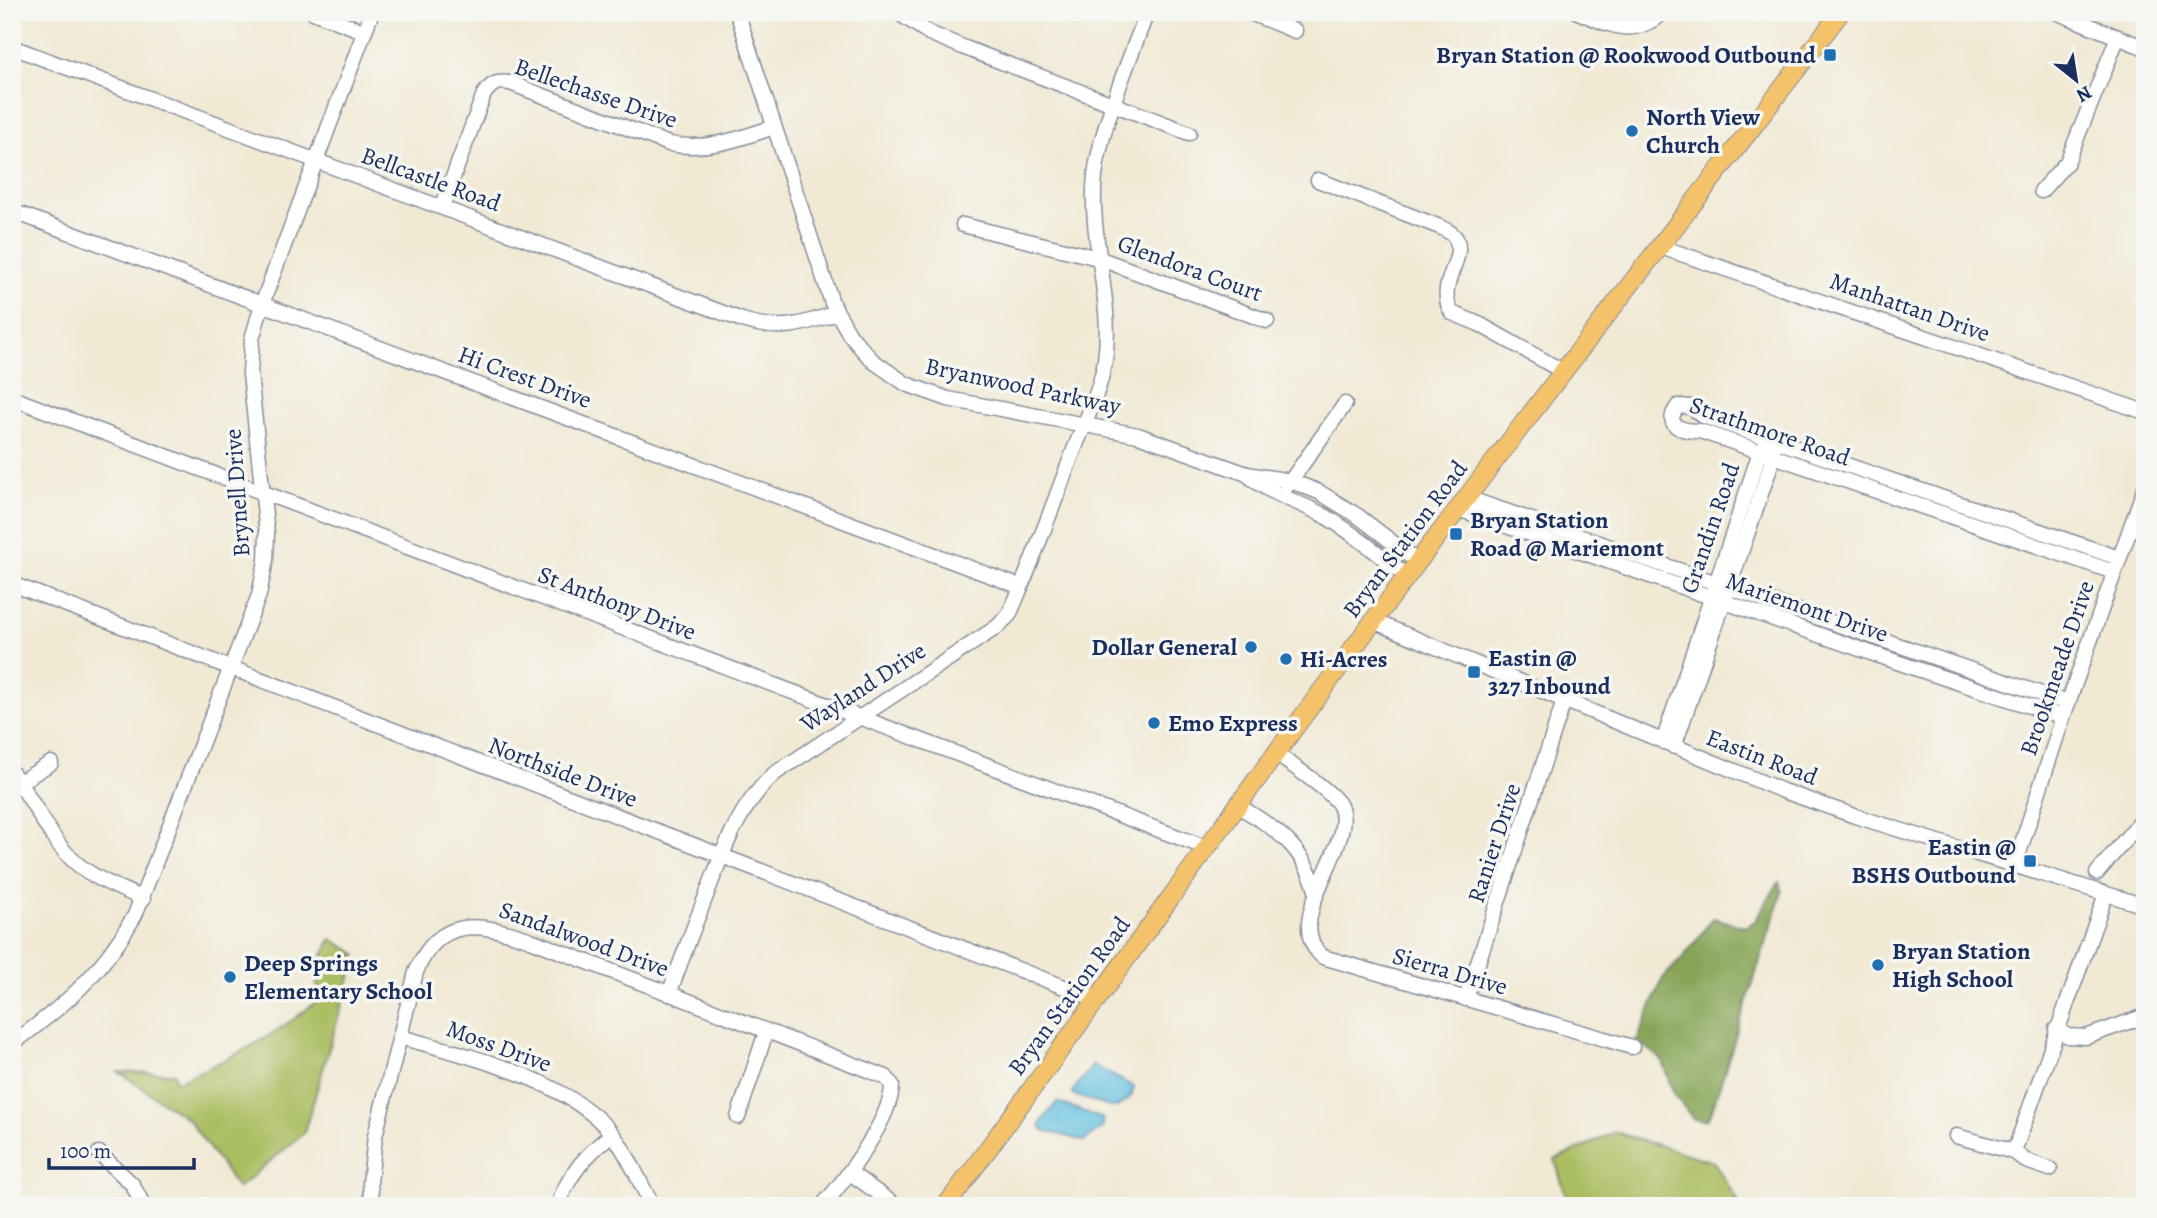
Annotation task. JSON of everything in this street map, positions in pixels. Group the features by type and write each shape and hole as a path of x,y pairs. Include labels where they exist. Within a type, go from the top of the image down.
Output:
{"main road":[{"name":"Bryan Station Road","path":"946,1206 1373,621 1841,12"}],"street":[{"path":"313,12 363,31"},
{"name":"Brynell Drive","path":"12,1044 52,1015 83,987 111,955 143,899 232,668 263,579 267,534 250,365 252,339 262,304 372,12"},
{"name":"Bryanwood Parkway","path":"737,12 837,313 861,348 881,367 906,384 948,399 1138,435 1247,474 1291,481 1319,492 1359,516 1412,569"},
{"path":"897,12 945,40 1189,133"},
{"name":"Wayland Drive","path":"669,994 720,857 740,814 762,785 774,774 997,626 1009,615 1101,377 1106,351 1106,313 1094,224 1094,187 1099,155 1114,105 1147,12"},
{"path":"1248,12 1295,31"},
{"path":"1578,12 1617,26 1635,29 1653,21 1663,12"},
{"path":"2056,12 2145,48"},
{"path":"2041,191 2067,162 2118,37"},
{"name":"Bellcastle Road","path":"12,47 761,326 799,325 837,313"},
{"name":"Bellechasse Drive","path":"442,207 484,94 492,84 510,83 680,146 725,143 774,127"},
{"path":"1318,180 1440,227 1454,236 1457,240 1457,251 1447,293 1447,302 1452,313 1479,324 1564,372"},
{"name":"Hi Crest Drive","path":"12,211 1021,587"},
{"name":"Glendora Court","path":"963,225 1098,258 1267,321"},
{"name":"Manhattan Drive","path":"1661,247 2145,412"},
{"name":"St Anthony Drive","path":"12,398 1207,848"},
{"path":"1280,495 1345,404"},
{"name":"Strathmore Road","path":"1678,406 1691,407 1703,416 2117,565 1700,431 1682,430 1675,426 1671,418 1673,412 1678,406"},
{"name":"Grandin Road","path":"1669,745 1772,440"},
{"name":"Bryanwood Parkway","path":"1247,474 1256,482 1309,507 1412,569"},
{"name":"Brookmeade Drive","path":"2015,865 2145,486"},
{"name":"Mariemont Drive","path":"1462,504 1720,593 1920,670 2066,710"},
{"name":"Northside Drive","path":"12,584 1098,1000"},
{"name":"Mariemont Drive","path":"1720,593 1926,656 2066,710"},
{"name":"Eastin Road","path":"1373,621 1796,796 2145,906"},
{"path":"1920,670 1926,656"},
{"name":"Ranier Drive","path":"1466,999 1564,701"},
{"name":"Sierra Drive","path":"1275,754 1330,795 1341,810 1340,833 1317,894 1308,930 1312,946 1323,957 1632,1047"},
{"path":"51,763 16,778 54,837 76,863 97,877 143,899"},
{"path":"1237,805 1290,843 1305,861 1317,894"},
{"path":"2096,873 2145,816"},
{"path":"2014,1153 2106,894"},
{"name":"Sandalwood Drive","path":"372,1206 372,1153 421,961 436,942 449,933 476,926 502,931 886,1077 892,1085 890,1100 867,1145 849,1172"},
{"path":"2056,1029 2068,1036 2086,1037 2145,1016"},
{"path":"738,1117 766,1032"},
{"name":"Moss Drive","path":"400,1037 490,1062 524,1075 583,1109 612,1133 653,1206"},
{"path":"558,1206 577,1167 612,1133"},
{"path":"1956,1136 2014,1153 2026,1161 2050,1169"},
{"path":"99,1153 132,1184 144,1206"},
{"path":"829,1204 849,1172 896,1206"}],"green space":[{"path":"1779,882 1782,892 1710,1116 1706,1120 1693,1119 1674,1094 1661,1059 1637,1041 1663,978 1686,954 1713,918 1745,927 1755,921"},
{"path":"331,939 357,954 304,1133 238,1188 188,1119 119,1072 174,1073 176,1082 268,1036 318,1000 317,980 313,975"},
{"path":"1615,1132 1714,1162 1738,1202 1737,1206 1569,1206 1555,1160"}],"water":[{"path":"1093,1065 1134,1087 1131,1097 1117,1107 1110,1107 1074,1095 1072,1092"},
{"path":"1057,1102 1103,1119 1103,1127 1084,1141 1042,1129 1040,1124"}],"place":[{"name":"Bryan Station @ Rookwood Outbound","path":"1830,55"},
{"name":"North View Church","path":"1632,131"},
{"name":"Bryan Station Road @ Mariemont","path":"1456,534"},
{"name":"Dollar General","path":"1251,647"},
{"name":"Hi-Acres","path":"1286,659"},
{"name":"Eastin @ 327 Inbound","path":"1474,672"},
{"name":"Emo Express","path":"1154,723"},
{"name":"Eastin @ BSHS Outbound","path":"2030,861"},
{"name":"Bryan Station High School","path":"1878,965"},
{"name":"Deep Springs Elementary School","path":"230,977"}]}
